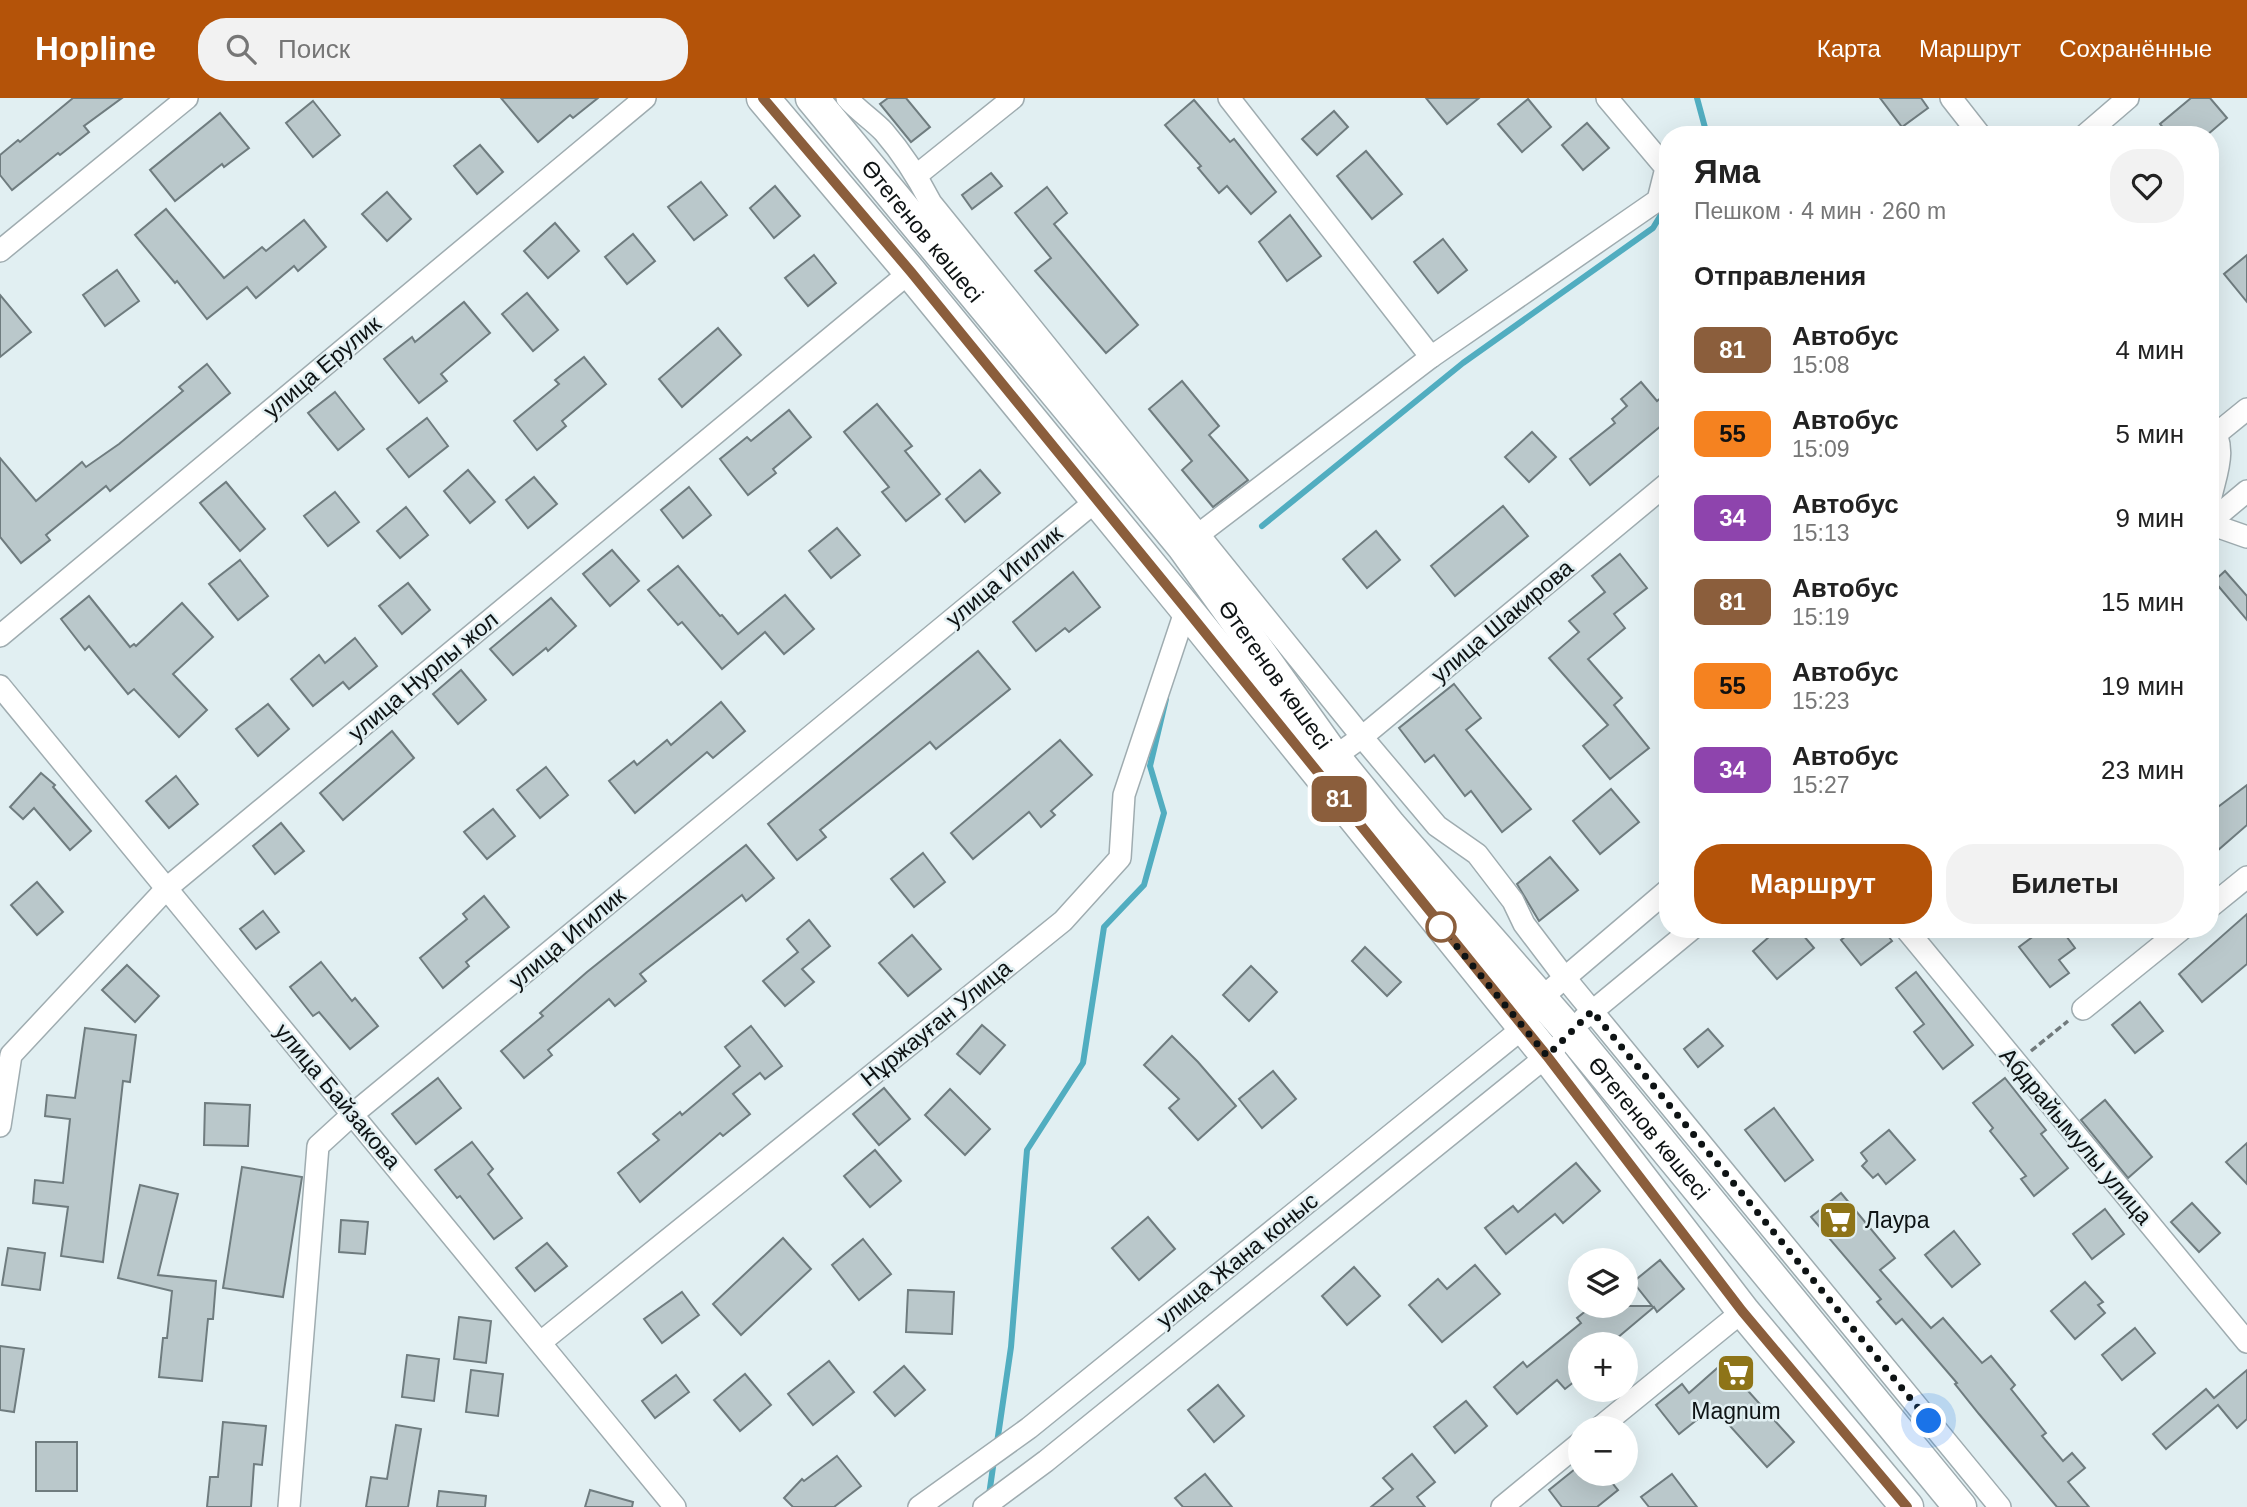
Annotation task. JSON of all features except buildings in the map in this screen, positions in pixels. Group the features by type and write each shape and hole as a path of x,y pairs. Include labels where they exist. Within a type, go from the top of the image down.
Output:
{"main road":[{"name":"Өтегенов көшесі","path":"763,98 911,272 1186,609 1547,1056 1742,1311 1907,1507"},
{"name":"Өтегенов көшесі","path":"812,98 1022,352 1191,540 1334,757 1540,999 1581,1021 1959,1507"},
{"path":"995,375 1022,352"}],"street":[{"path":"0,251 187,98"},
{"name":"улица Ерулик","path":"0,636 645,98"},
{"path":"847,98 883,130 917,175 931,202 1191,540 1437,826 1478,854 1513,901 1524,924 1565,978 1581,1021 2000,1507"},
{"path":"917,175 1013,98"},
{"path":"1229,98 1431,357"},
{"path":"1607,98 1659,160"},
{"path":"1951,98 1973,126"},
{"path":"2095,126 2128,98"},
{"path":"1191,540 1431,357 1658,200 1659,196"},
{"name":"улица Нурлы жол","path":"0,1126 11,1055 167,888 911,272"},
{"path":"2219,428 2247,410"},
{"name":"улица Шакирова","path":"1334,757 1362,737 1659,490"},
{"path":"2219,515 2247,491"},
{"name":"улица Игилик","path":"289,1507 318,1146 1097,500"},
{"path":"2219,527 2244,537"},
{"name":"Нұржауған Улица","path":"541,1342 1063,921 1119,858 1124,794 1186,609"},
{"name":"улица Байзакова","path":"0,686 675,1507"},
{"path":"2219,900 2247,877"},
{"name":"улица Жана коныс","path":"919,1507 1029,1428 1523,1028 1540,999 1659,898"},
{"name":"улица Жана коныс","path":"984,1507 1046,1461 1547,1056 1581,1021 1681,938"},
{"name":"Абдрайымулы улица","path":"1913,938 2247,1342"},
{"path":"2084,1009 2171,938"},
{"path":"1614,1416 1742,1311"},
{"path":"1502,1507 1568,1453"}],"path":[{"path":"2016,1063 2084,1009"}],"waterway":[{"path":"1697,98 1705,126"},
{"path":"1262,526 1463,363 1653,228 1659,218"},
{"path":"997,1443 1011,1347 1027,1150 1083,1063 1104,927 1144,885 1164,813 1150,766 1166,699"},
{"path":"989,1495 994,1460"}],"bus line":[{"name":"81","path":"763,98 911,272 1186,609 1547,1056 1742,1311 1907,1507"}],"place":[{"name":"Лаура","path":"1838,1220"},
{"name":"Magnum","path":"1736,1373"}],"route":[{"path":"1441,927 1547,1056 1592,1011 1929,1421"}]}
